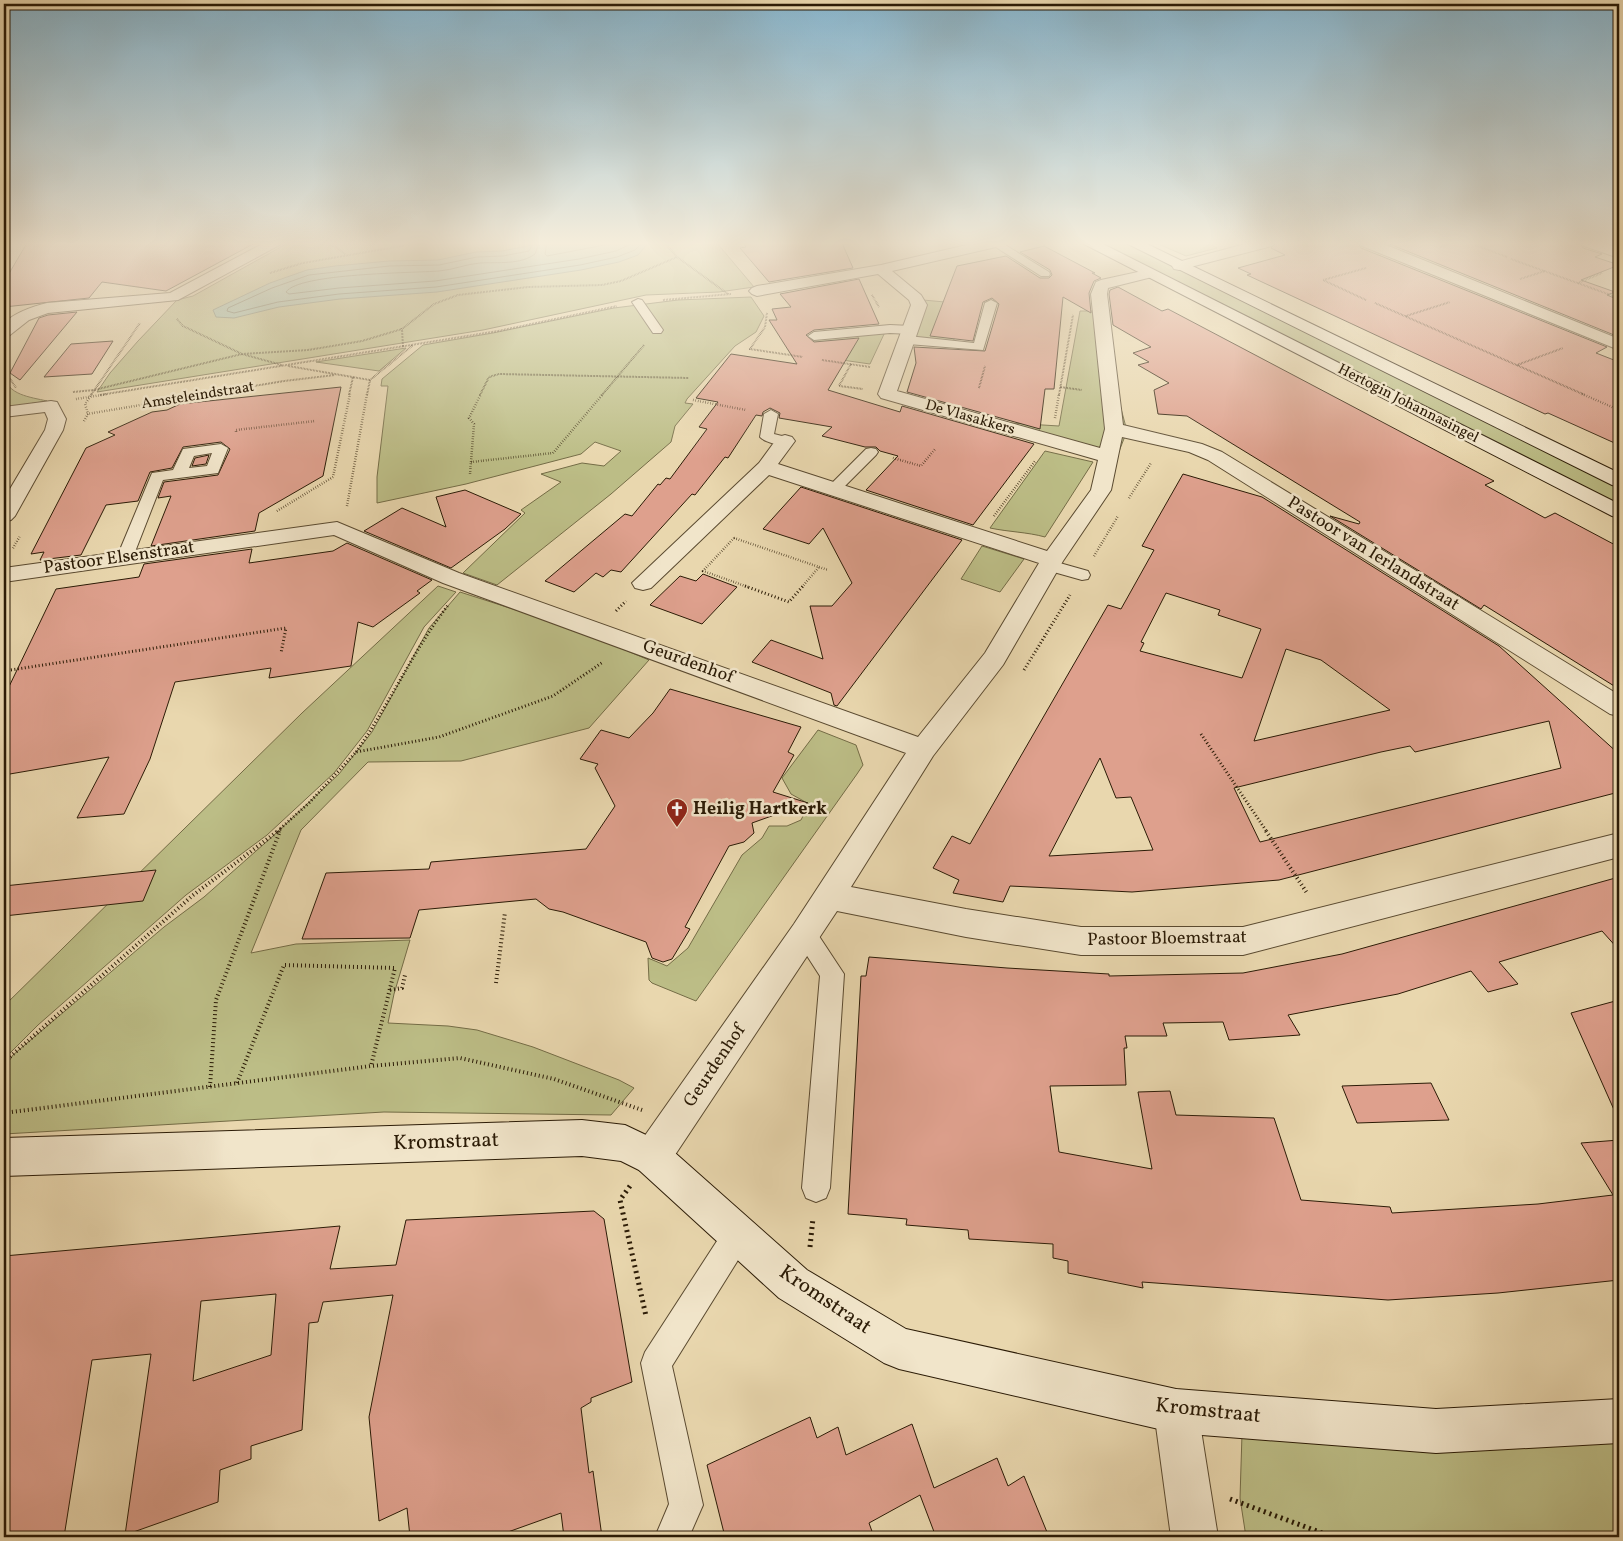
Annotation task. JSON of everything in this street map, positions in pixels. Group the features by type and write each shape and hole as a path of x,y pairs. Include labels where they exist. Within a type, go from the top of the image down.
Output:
{"street":[{"path":"4,332 15,320 25,315"},
{"name":"De Vlasakkers","path":"915,315 888,394 1109,457"},
{"name":"Geurdenhof","path":"652,1157 805,934 923,749 994,659 1050,562 1101,490 1114,429 1103,315"},
{"name":"Hertogin Johannasingel","path":"1229,315 1619,512"},
{"name":"Hertogin Johannasingel","path":"1279,315 1619,481"},
{"path":"1544,315 1619,345"},
{"path":"4,412 54,412 54,430 4,516"},
{"name":"Pastoor van Ierlandstraat","path":"1114,429 1195,448 1215,456 1619,707"},
{"path":"643,583 766,467 786,441"},
{"path":"766,467 1050,562"},
{"name":"Pastoor Elsenstraat","path":"4,575 337,528 459,580"},
{"name":"Geurdenhof","path":"459,580 923,749"},
{"name":"Pastoor Bloemstraat","path":"828,896 966,923 1080,941 1243,941 1619,846"},
{"name":"Kromstraat","path":"4,1157 582,1138 625,1143 652,1157 793,1284 899,1348 1176,1411 1436,1431 1619,1422"},
{"path":"1176,1411 1195,1537"}],"lane":[{"path":"647,315 657,330"},
{"path":"814,336 890,329 909,335 979,347 988,315"},
{"path":"771,414 767,437 786,441"},
{"path":"125,557 157,476 179,474 213,470 221,448 188,452 179,474"},
{"path":"834,489 871,452"},
{"path":"1050,562 1082,575"},
{"path":"805,934 832,974 816,1188"},
{"path":"672,1537 686,1505 656,1363 738,1234"}],"path":[{"path":"90,396 147,315"},
{"path":"174,315 182,326 242,354 285,366 370,380"},
{"path":"94,390 242,354 308,350 362,340 402,329 420,315"},
{"path":"54,412 90,396 414,345 573,315"},
{"path":"1402,315 1619,410"},
{"path":"1406,317 1412,315"},
{"path":"402,329 403,346"},
{"path":"471,462 553,453 657,330"},
{"path":"1517,365 1596,336"},
{"path":"346,512 370,380 414,345"},
{"path":"850,364 839,386 858,390 867,389"},
{"path":"470,474 474,424 469,418 489,376 498,374 689,378"},
{"name":"Amsteleindstraat","path":"54,412 339,375"},
{"path":"234,542 234,536 334,477 353,377"},
{"path":"693,400 771,414"},
{"path":"221,448 232,441 236,430 316,421"},
{"path":"871,452 920,466 935,449"},
{"path":"702,528 828,570"},
{"path":"734,538 703,571 789,602 819,567"},
{"path":"4,1062 192,896 281,828 309,803 356,752 370,732 459,580"},
{"path":"597,630 643,583"},
{"path":"4,671 286,628 281,653"},
{"path":"356,752 439,737 554,696 632,642"},
{"path":"1201,734 1325,920"},
{"path":"210,1087 216,1000 252,898 281,828"},
{"path":"496,983 505,912"},
{"path":"236,1084 284,965 395,968 371,1066"},
{"path":"390,990 402,988 405,975"},
{"path":"4,1113 371,1066 460,1058 554,1079 630,1104 674,1125"},
{"path":"652,1157 620,1200 656,1363"},
{"path":"805,1291 816,1188"},
{"path":"1187,1483 1333,1537"}],"green space":[{"path":"163,315 553,315 483,330 97,392 110,373"},
{"path":"581,315 764,316 756,332 735,346 687,399 685,403 693,404 675,426 671,442 611,494 497,585 463,573 525,513 521,510 561,482 541,474 582,463 604,466 621,451 595,442 581,454 466,484 377,503 377,477 388,386 381,386 382,379 423,345"},
{"path":"919,315 963,315 953,342 913,339"},
{"path":"1079,315 1096,315 1127,431 1118,454 995,422 1059,426"},
{"path":"1240,315 1273,315 1619,485 1619,506"},
{"path":"885,332 870,364 807,355 815,338"},
{"path":"406,348 379,371 316,362"},
{"path":"4,375 6,382 14,391 47,401 4,408"},
{"path":"1045,451 1093,462 1045,537 990,528"},
{"path":"982,546 1024,559 1000,592 961,579"},
{"path":"438,586 456,592 424,627 367,731 334,773 267,835 186,895 38,1025 4,1059 4,1006 302,713"},
{"path":"460,592 578,630 649,660 589,728 461,761 368,762 301,830 251,953 296,944 410,940 394,994 388,1023 448,1026 477,1030 533,1047 619,1080 634,1088 611,1115 384,1112 4,1134 4,1069 13,1055 164,927 204,897 339,774 372,732 429,628"},
{"path":"818,730 856,745 863,765 696,1001 652,983 649,980 648,958 667,966 688,948 742,855 762,838 769,826 787,826 801,820 809,804 791,794 782,778"},
{"path":"1242,1434 1584,1442 1619,1440 1619,1537 1246,1537 1240,1498"}],"water":[{"path":"215,315 247,315 234,318 216,317"}],"building":[{"path":"48,315 75,315 20,380 10,373 39,318"},
{"path":"775,315 875,315 879,324 814,330 806,335 814,342 859,338 828,390 900,412 902,406 1034,444 973,525 866,490 898,456 880,451 876,447 865,447 822,436 832,427 779,418 780,413 770,408 763,412 762,416 756,415 728,458 725,457 695,495 692,494 621,572 611,570 603,577 596,573 574,592 545,581 625,514 632,516 658,484 660,485 666,478 670,479 707,429 699,427 718,402 696,398 731,354 797,364 769,320 777,320"},
{"path":"938,315 980,315 973,341 930,336"},
{"path":"996,315 1061,315 1054,389 1045,389 1040,429 907,392 916,363 914,347 985,351"},
{"path":"1112,315 1179,315 1494,481 1485,485 1545,518 1555,513 1619,547 1619,689 1484,605 1481,609 1330,516 1359,524 1360,522 1187,416 1158,414 1154,390 1169,383 1138,365 1149,362 1133,353 1151,347 1113,325"},
{"path":"1333,315 1527,315 1607,347 1596,353 1619,362 1619,445 1548,413 1545,414"},
{"path":"1564,315 1619,315 1619,337"},
{"path":"113,341 92,374 44,377 71,344"},
{"path":"341,387 323,476 259,513 255,531 151,546 171,496 158,498 164,482 218,475 230,449 221,442 183,447 172,468 150,472 138,501 106,505 81,555 40,560 44,552 31,554 86,448 115,435 108,432 152,412 167,410 180,404"},
{"path":"209,455 206,464 192,466 195,458"},
{"path":"1183,474 1262,497 1499,646 1619,754 1619,792 1279,880 1132,892 1010,886 1003,902 953,893 959,880 933,868 952,836 970,844 1108,605 1121,609 1154,550 1142,546","holes":["1166,593 1220,610 1218,615 1261,629 1242,678 1140,651 1144,643 1141,642","1286,649 1321,660 1390,710 1254,741","1549,721 1561,768 1260,842 1234,788 1410,746 1415,752","1100,758 1116,798 1131,797 1153,850 1049,856"]},
{"path":"801,487 962,540 837,706 834,705 831,693 752,662 771,640 823,659 810,606 832,606 852,583 823,528 809,544 763,529"},
{"path":"465,490 521,514 505,529 451,568 364,531 402,508 446,527 436,497"},
{"path":"347,543 432,580 417,591 420,593 373,627 358,622 351,666 269,678 271,668 175,682 150,759 124,814 77,818 109,757 4,775 4,697 56,589 139,577 144,564 252,549 249,563 333,551"},
{"path":"703,574 737,587 702,624 650,605 680,576 696,581"},
{"name":"Heilig Hartkerk","path":"670,689 801,727 788,752 794,755 773,792 808,803 752,823 754,833 744,842 729,846 685,927 690,929 672,959 663,962 652,958 646,942 563,912 549,909 536,899 419,910 410,938 302,939 326,873 429,869 431,862 586,849 615,806 595,768 598,764 580,759 601,730 629,738 653,713"},
{"path":"156,870 143,901 4,916 4,886"},
{"path":"1619,877 1619,950 1602,931 1499,962 1518,984 1488,992 1471,971 1398,994 1288,1015 1300,1035 1229,1040 1223,1022 1163,1023 1167,1036 1125,1036 1127,1048 1124,1048 1126,1085 1050,1086 1059,1152 1152,1169 1138,1092 1170,1091 1176,1115 1274,1118 1301,1200 1390,1207 1392,1213 1538,1204 1613,1195 1581,1143 1619,1140 1619,1280 1498,1293 1388,1300 1142,1282 1143,1288 1068,1273 1068,1261 1053,1258 1053,1244 969,1239 968,1230 906,1225 907,1219 848,1214 861,976 866,976 869,957 1109,974 1109,976 1243,973 1342,954"},
{"path":"1619,1000 1619,1121 1571,1013"},
{"path":"1431,1083 1449,1120 1357,1123 1342,1086"},
{"path":"594,1211 604,1219 632,1382 591,1398 591,1402 581,1408 589,1473 593,1471 602,1537 564,1537 561,1513 494,1537 410,1537 407,1508 379,1521 369,1417 393,1295 323,1302 318,1322 309,1323 302,1430 251,1446 251,1459 220,1470 218,1502 125,1535 151,1354 92,1360 64,1537 4,1537 4,1256 340,1226 330,1269 396,1265 406,1220","holes":["276,1294 271,1355 193,1381 201,1301"]},
{"path":"810,1417 817,1438 838,1427 846,1455 912,1424 934,1488 997,1458 1008,1486 1024,1476 1049,1537 936,1537 920,1495 869,1523 874,1537 725,1537 707,1465"}],"place":[{"name":"Heilig Hartkerk","path":"677,828"}]}
